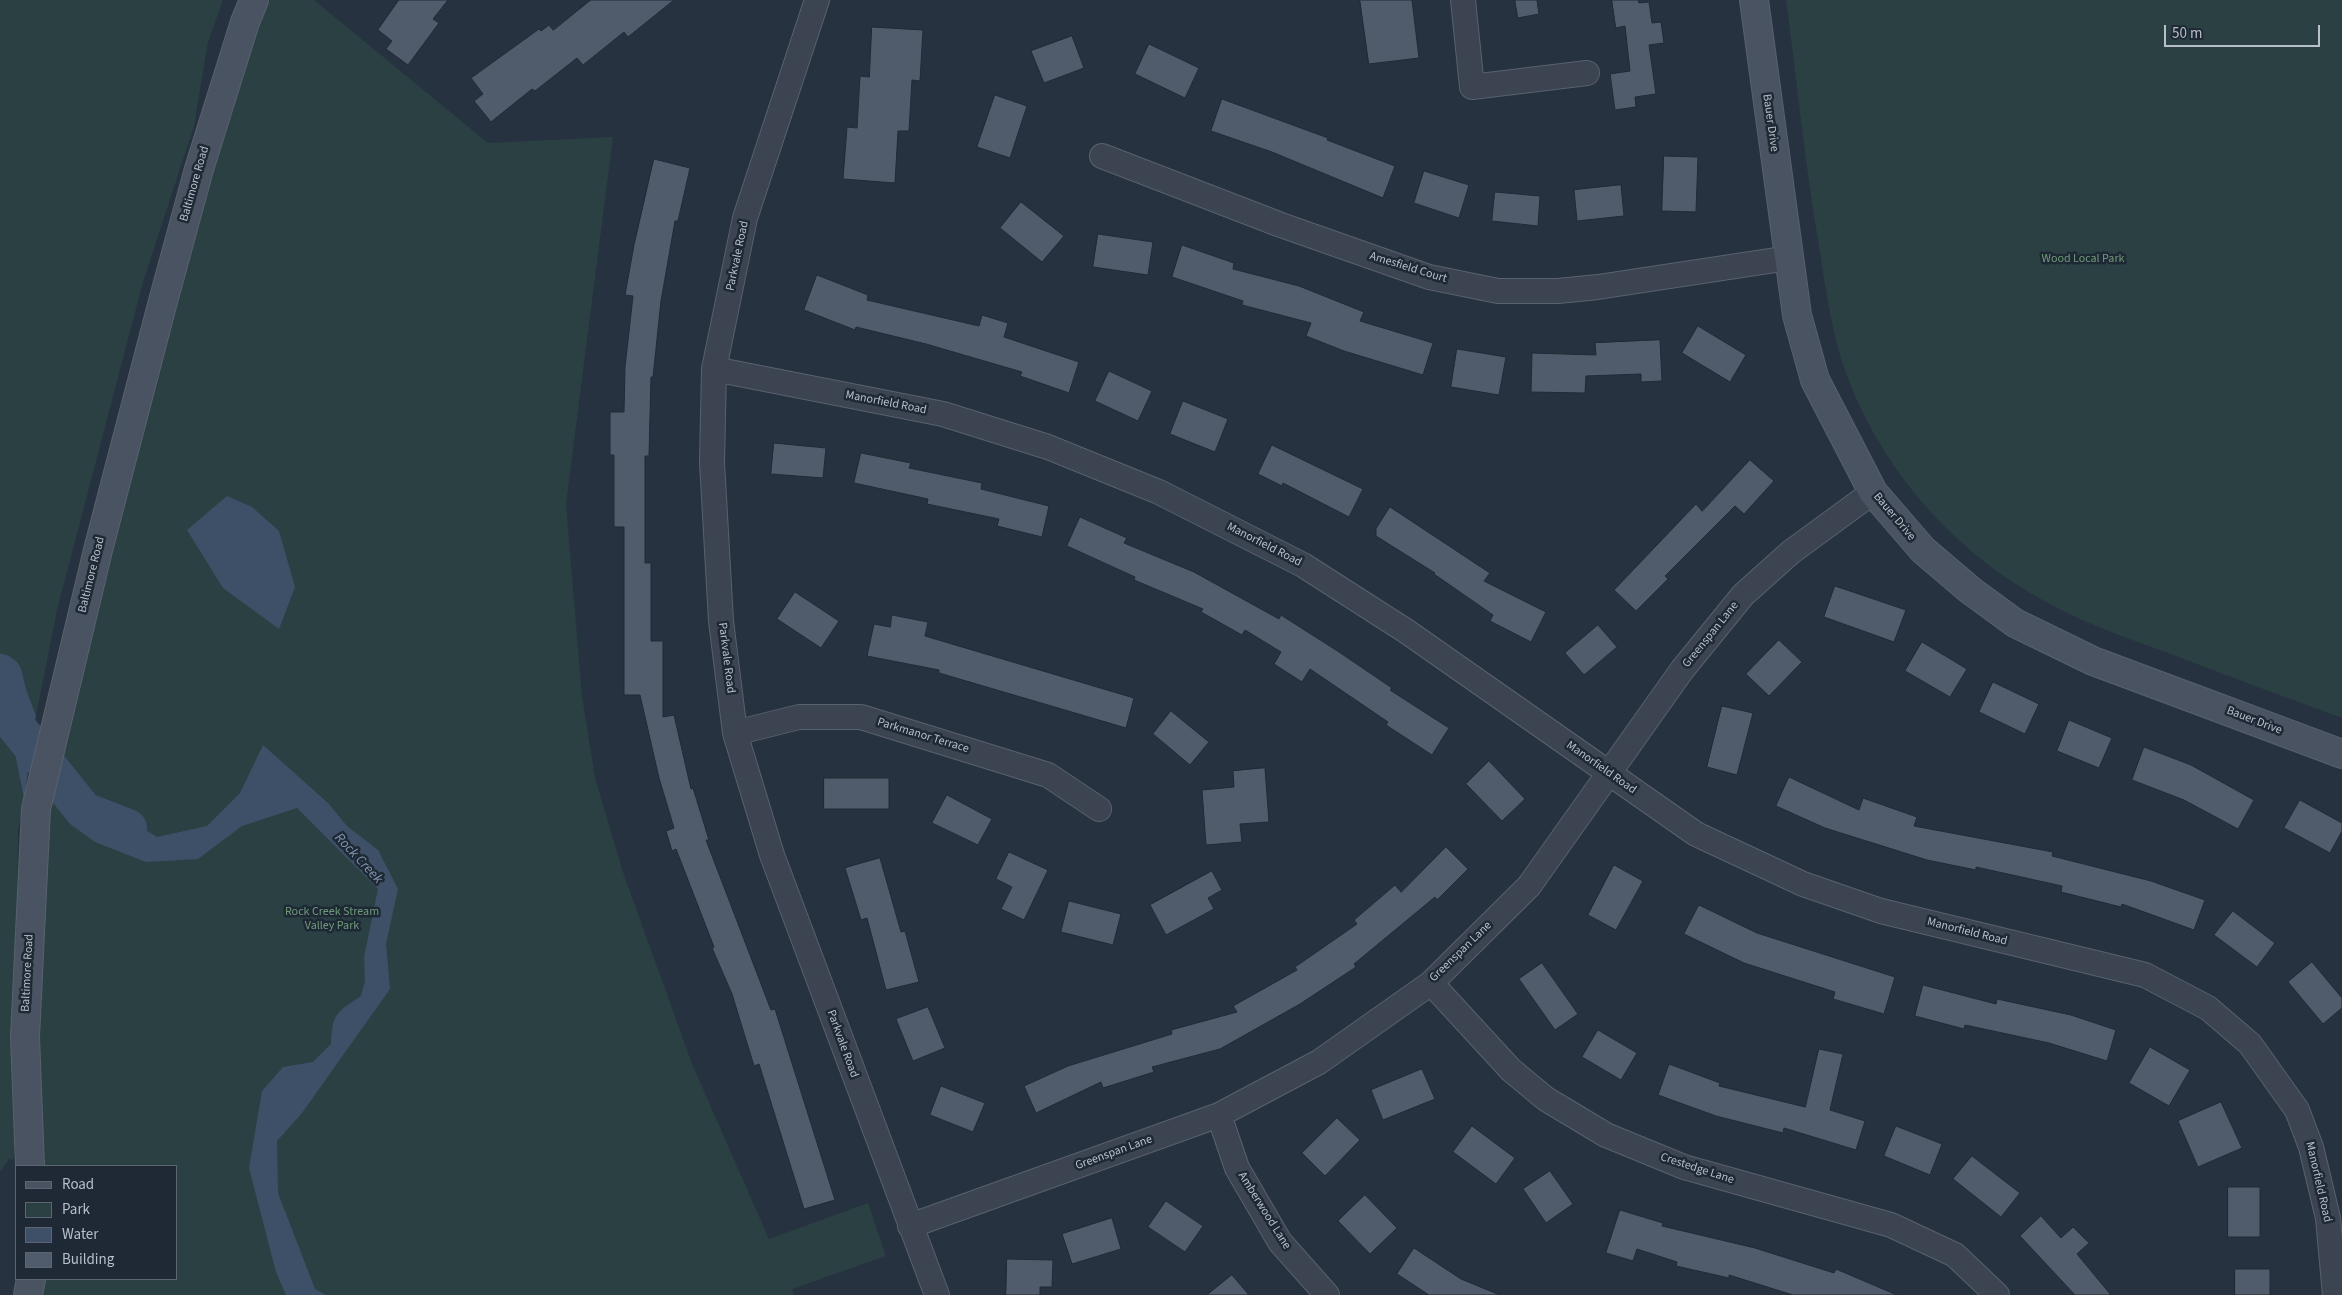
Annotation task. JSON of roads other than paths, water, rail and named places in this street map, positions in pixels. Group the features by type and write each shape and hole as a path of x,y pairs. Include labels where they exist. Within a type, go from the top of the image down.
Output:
{"street":[{"name":"Baltimore Road","path":"30,1165 25,1038 36,809 98,550 196,178 245,22 254,0"},
{"name":"Parkvale Road","path":"817,0 746,218 714,369 712,462 721,622 735,733 772,855 937,1295"},
{"path":"1463,0 1472,87 1587,73"},
{"name":"Bauer Drive","path":"1754,0 1797,315 1815,380 1873,492 1922,550 1970,590 2015,623 2093,661 2342,754"},
{"name":"Amesfield Court","path":"1102,156 1281,225 1429,278 1498,291 1558,291 1598,287 1789,258"},
{"name":"Manorfield Road","path":"714,369 943,414 1048,447 1159,492 1303,565 1406,631 1696,834 1803,884 1881,911 2145,975 2208,1008 2250,1044 2297,1110 2311,1147 2328,1218 2335,1295"},
{"name":"Greenspan Lane","path":"910,1226 1218,1115 1319,1062 1430,983 1529,886 1610,775 1682,670 1743,595 1791,552 1873,492"},
{"name":"Parkmanor Terrace","path":"735,733 799,717 861,717 1048,775 1099,809"},
{"name":"Crestedge Lane","path":"1430,983 1511,1070 1546,1100 1606,1135 1684,1167 1892,1225 1955,1255 1996,1295"},
{"name":"Amberwood Lane","path":"1218,1115 1237,1168 1280,1242 1327,1295"},
{"path":"28,1295 32,1280"}],"water":[{"path":"227,496 252,507 279,531 295,587 279,629 223,588 187,530"},
{"path":"0,653 19,670 36,716 24,800 13,742 0,707"},
{"path":"263,745 328,803 347,826 378,850 398,889 386,944 390,989 302,1113 277,1141 278,1193 315,1289 326,1295 286,1295 276,1272 249,1168 262,1091 283,1067 313,1062 331,1044 333,1026 337,1014 361,996 365,981 364,957 378,889 297,808 242,826 198,859 146,862 95,842 77,829 85,792 157,837 207,826 240,793"}],"waterway":[{"name":"Rock Creek","path":"0,673 3,675 15,725 84,811 128,828"}],"park label":[{"name":"Wood Local Park","path":"2083,259"},
{"name":"Rock Creek Stream Valley Park","path":"332,919"}]}
